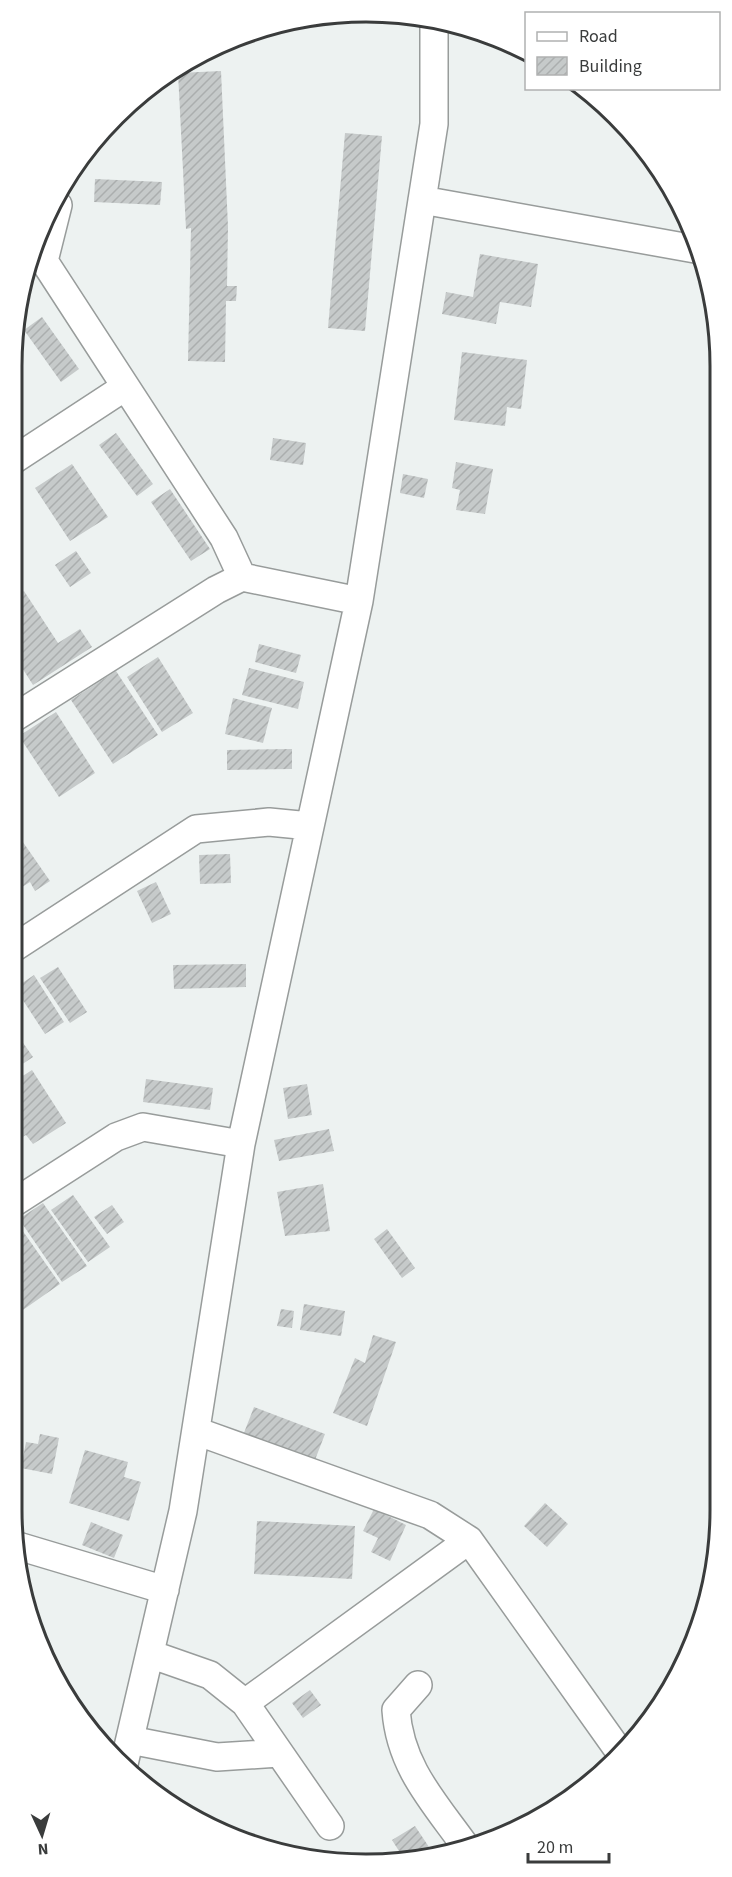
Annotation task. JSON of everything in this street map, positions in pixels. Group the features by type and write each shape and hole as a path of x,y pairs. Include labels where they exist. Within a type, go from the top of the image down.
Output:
{"street":[{"path":"279,1754 217,1757 127,1752 183,1511 241,1144 359,601 434,124 434,29"},
{"path":"423,200 688,248"},
{"path":"38,264 125,387 224,538 242,578"},
{"path":"22,454 125,387"},
{"path":"22,713 216,590 242,578 359,601"},
{"path":"22,942 196,829 269,822 310,826"},
{"path":"22,1191 116,1137 143,1127 241,1144"},
{"path":"196,1431 430,1515 469,1540 616,1746"},
{"path":"245,1703 469,1540"},
{"path":"24,1548 165,1590"},
{"path":"150,1654 210,1675 245,1703 330,1826"},
{"path":"418,1685 396,1710 398,1734 410,1768 461,1841"}],"building":[{"path":"221,71 228,227 227,286 237,286 236,301 226,301 225,362 188,361 191,228 186,229 178,78 188,73"},
{"path":"345,133 382,136 365,331 328,328"},
{"path":"95,179 162,182 160,205 94,202"},
{"path":"480,254 538,264 531,307 500,302 496,324 442,314 446,292 473,297"},
{"path":"42,317 79,369 61,382 24,330"},
{"path":"462,352 527,360 521,409 507,407 505,426 454,420"},
{"path":"116,433 153,484 137,496 99,445"},
{"path":"273,438 306,443 303,465 270,460"},
{"path":"456,462 493,469 485,514 456,510 460,490 452,488"},
{"path":"72,464 108,517 70,541 35,488"},
{"path":"403,474 428,479 424,498 400,493"},
{"path":"170,489 210,549 191,561 151,502"},
{"path":"76,551 91,573 70,587 55,565"},
{"path":"24,591 58,643 80,629 92,647 33,685 22,668 22,592"},
{"path":"259,644 301,655 296,673 255,662"},
{"path":"158,657 193,713 162,732 127,677"},
{"path":"249,668 304,682 298,709 242,695"},
{"path":"116,671 158,735 113,764 71,700"},
{"path":"233,698 272,708 263,743 225,734"},
{"path":"56,712 95,773 59,797 22,741 22,734"},
{"path":"292,749 292,769 227,770 227,750"},
{"path":"22,841 50,881 35,891 30,882 22,887"},
{"path":"230,854 231,883 200,884 199,855"},
{"path":"156,882 171,914 152,923 137,891"},
{"path":"246,964 246,987 174,989 173,965"},
{"path":"58,967 87,1012 70,1023 40,978"},
{"path":"34,975 64,1022 45,1034 22,999 22,983"},
{"path":"22,1041 33,1057 22,1064"},
{"path":"32,1070 66,1123 33,1144 26,1135 22,1137 22,1076"},
{"path":"146,1079 213,1088 210,1110 143,1102"},
{"path":"307,1084 312,1115 288,1119 283,1088"},
{"path":"329,1129 334,1151 279,1161 274,1140"},
{"path":"323,1184 330,1231 285,1236 277,1192"},
{"path":"73,1195 110,1247 88,1262 51,1210"},
{"path":"43,1203 87,1266 62,1282 22,1223 22,1217"},
{"path":"112,1205 124,1222 107,1234 94,1217"},
{"path":"387,1229 415,1268 402,1278 374,1239"},
{"path":"22,1230 60,1284 22,1311"},
{"path":"304,1304 345,1311 341,1336 300,1330"},
{"path":"281,1309 294,1311 292,1328 277,1326"},
{"path":"373,1335 396,1342 367,1426 333,1413 355,1358 365,1363"},
{"path":"254,1407 325,1434 313,1465 242,1438"},
{"path":"40,1434 59,1438 52,1474 22,1468 26,1442 38,1444"},
{"path":"85,1450 128,1462 124,1477 141,1482 129,1521 69,1503"},
{"path":"545,1503 568,1524 547,1547 524,1526"},
{"path":"374,1509 406,1525 390,1561 371,1552 378,1538 363,1531"},
{"path":"257,1521 355,1526 352,1579 254,1574"},
{"path":"91,1522 123,1535 114,1558 82,1545"},
{"path":"310,1690 321,1705 303,1718 292,1703"},
{"path":"415,1826 430,1849 400,1853 392,1840"}]}
